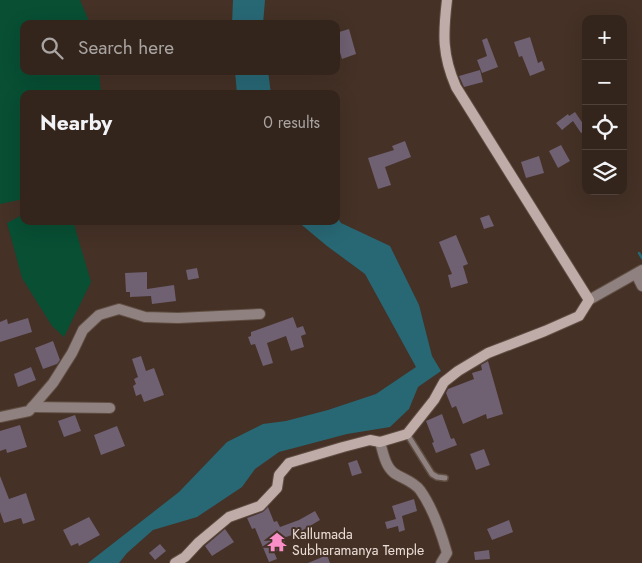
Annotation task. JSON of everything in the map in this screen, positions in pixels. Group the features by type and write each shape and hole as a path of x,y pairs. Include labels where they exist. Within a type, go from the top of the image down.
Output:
{"main road":[{"path":"175,563 185,557 209,533 229,518 260,506 277,488 280,475 289,464 370,440 380,442 407,434 434,400 444,382 488,353 545,332 579,316 589,300 456,87 446,58 443,39 447,0"}],"street":[{"path":"589,300 639,272 642,286"},
{"path":"0,417 29,410 58,376 83,330 99,314 119,309 145,317 178,318 260,314"},
{"path":"32,406 110,408"},
{"path":"380,442 386,462 394,472 406,478 419,489 432,512 448,553 442,563"}],"lane":[{"path":"407,434 432,474 445,478"}],"green space":[{"path":"0,0 80,0 88,20 20,20 20,75 99,75 101,90 20,90 20,200 0,204"},
{"path":"20,216 20,225 74,225 91,282 64,337 52,326 22,278 7,223"}],"water":[{"path":"233,0 265,0 263,20 232,20"},
{"path":"235,75 269,75 270,90 237,90"},
{"path":"340,222 390,246 419,305 432,356 441,371 418,387 409,409 390,427 347,434 279,452 255,469 242,487 197,517 153,530 127,553 119,563 88,563 179,492 227,442 263,424 286,421 328,410 376,394 416,367 365,274 302,225 340,225"}],"building":[{"path":"349,29 356,54 342,59 340,52 340,32"},
{"path":"530,37 538,63 542,61 545,70 530,76 522,56 519,57 514,42"},
{"path":"487,38 498,67 482,73 477,60 487,56 482,40"},
{"path":"480,70 483,82 464,87 459,76"},
{"path":"575,112 582,122 582,132 573,121 562,130 556,123 568,114 569,116"},
{"path":"405,141 411,157 385,167 391,185 378,189 368,158 394,150 392,146"},
{"path":"561,145 570,161 558,168 549,151"},
{"path":"539,156 544,173 526,178 521,162"},
{"path":"489,215 494,226 484,229 480,218"},
{"path":"456,235 468,264 463,266 468,283 451,288 448,275 452,274 439,242"},
{"path":"197,268 199,278 188,280 186,270"},
{"path":"147,272 147,289 174,285 176,301 152,304 151,296 130,297 130,292 126,292 125,273"},
{"path":"293,317 297,328 303,326 306,334 301,336 304,347 291,351 286,336 267,343 273,363 263,366 255,344 251,345 248,337 251,336 251,332"},
{"path":"28,318 32,332 0,342 0,322 7,319 8,324"},
{"path":"53,341 60,360 57,364 43,369 35,348"},
{"path":"141,356 146,371 154,368 164,395 144,402 141,394 136,396 133,386 136,384 134,379 138,377 132,359"},
{"path":"488,361 503,414 487,419 486,414 463,424 456,406 452,408 446,393 448,389 474,379 472,373 482,370 481,365"},
{"path":"31,367 36,380 18,387 14,374"},
{"path":"442,414 451,439 454,438 457,445 436,453 426,421"},
{"path":"75,415 81,431 64,437 58,421"},
{"path":"20,425 27,447 7,453 6,449 0,451 0,431"},
{"path":"117,426 125,446 101,455 94,435"},
{"path":"484,449 490,465 476,470 470,454"},
{"path":"357,460 362,473 352,476 348,463"},
{"path":"0,476 9,499 26,493 35,520 23,524 21,518 4,523 0,512"},
{"path":"414,499 417,511 402,516 405,530 399,532 398,526 387,529 385,522 396,519 392,506"},
{"path":"268,507 274,522 277,521 280,527 299,520 315,511 320,520 298,533 283,538 287,547 274,552 277,559 269,562 255,528 252,529 247,518 263,512"},
{"path":"89,517 100,535 79,546 78,543 71,546 63,530"},
{"path":"509,520 513,532 492,540 487,529"},
{"path":"225,529 234,542 212,556 205,546"},
{"path":"160,544 166,551 155,560 149,553"},
{"path":"489,550 490,559 475,560 474,552"},
{"path":"327,555 330,563 308,563"}],"waterway":[{"path":"639,253 642,258"}],"place":[{"name":"Kallumada Subharamanya Temple","path":"277,542"}]}
